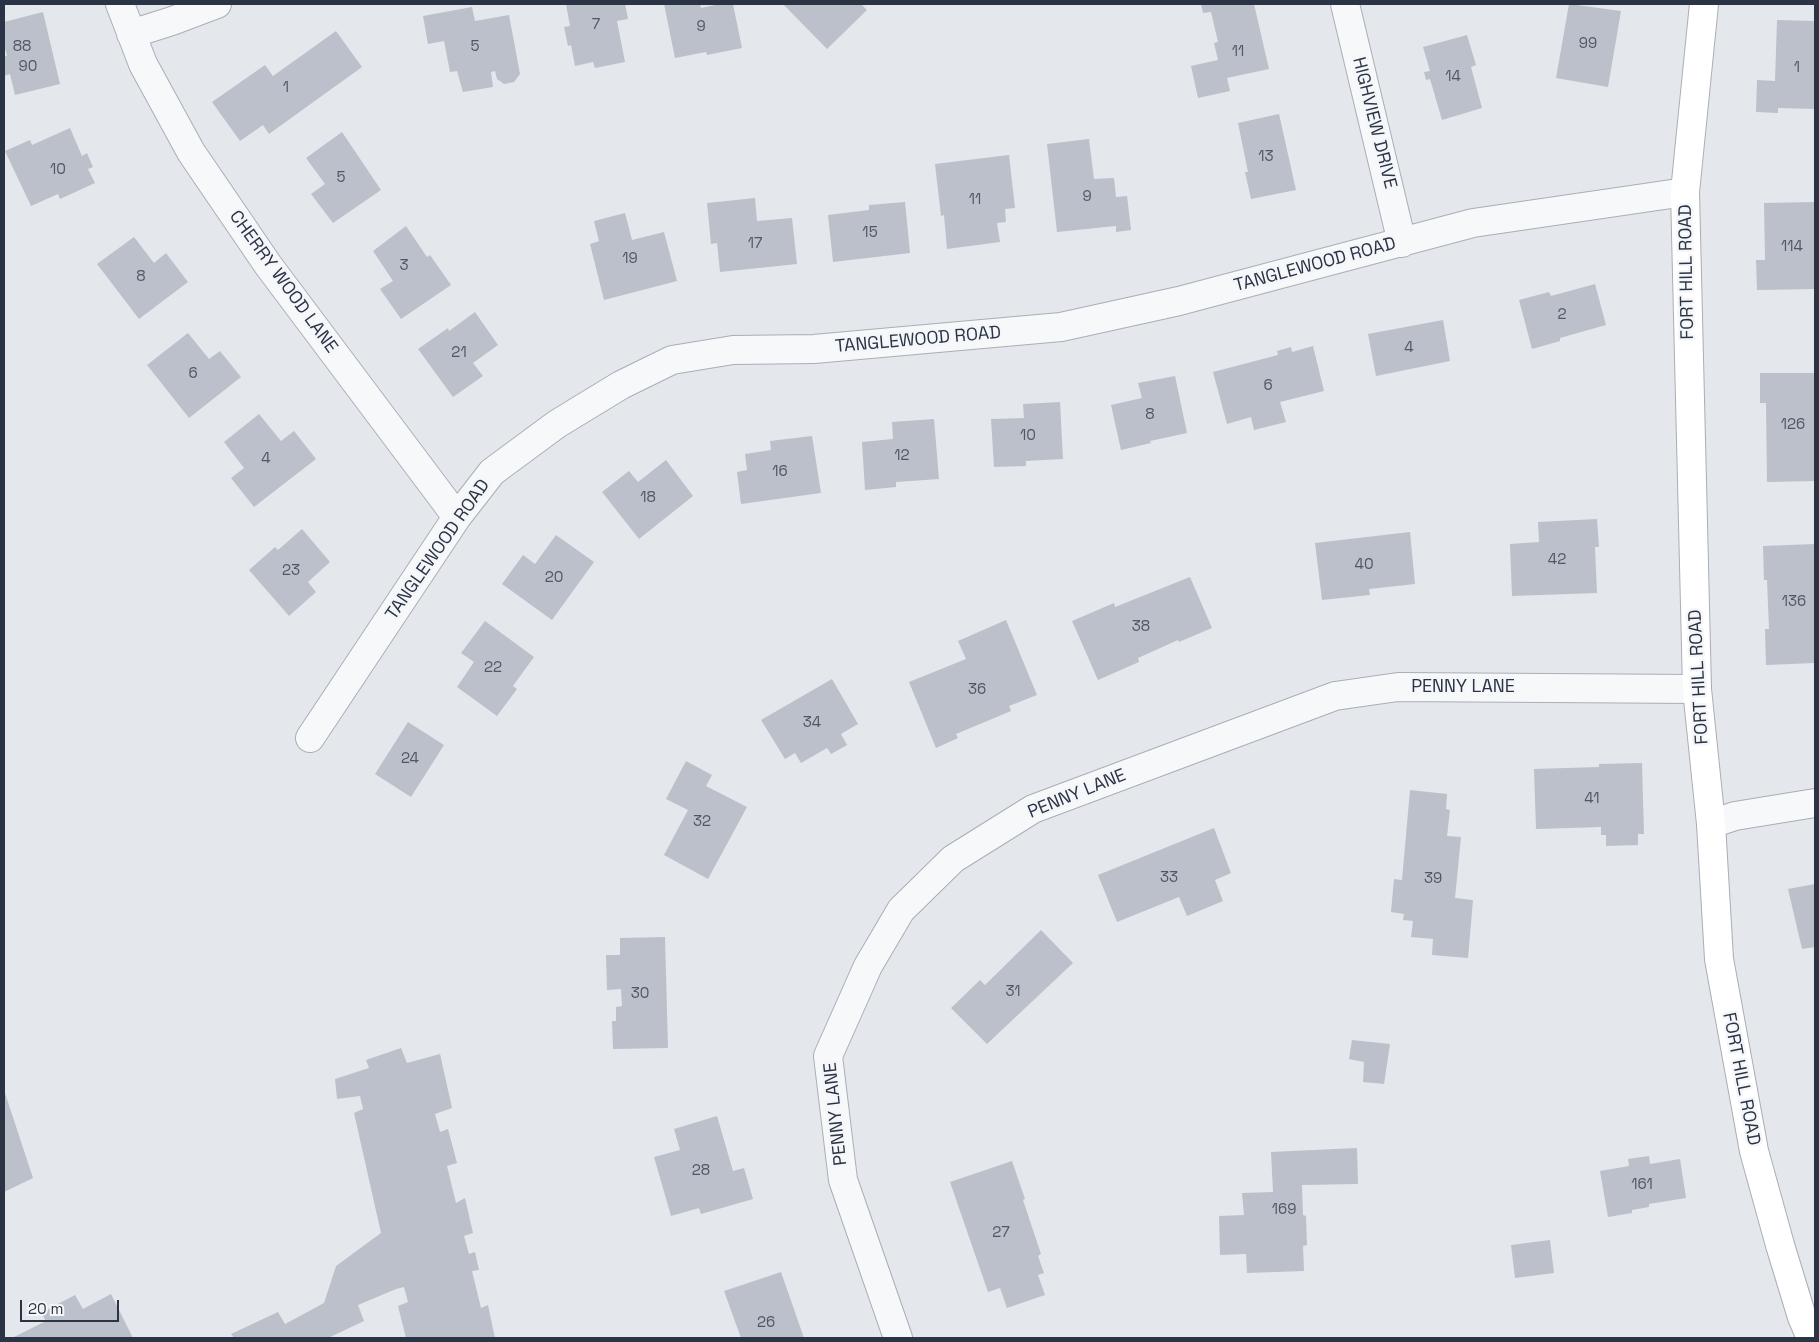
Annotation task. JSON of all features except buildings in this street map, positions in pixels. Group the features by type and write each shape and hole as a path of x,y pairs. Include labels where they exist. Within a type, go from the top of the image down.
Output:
{"street":[{"name":"CHERRY WOOD LANE","path":"120,4 143,64 191,152 268,265 457,517"},
{"path":"131,34 217,4"},
{"name":"HIGHVIEW DRIVE","path":"1345,4 1402,243"},
{"name":"FORT HILL ROAD","path":"1704,4 1685,192 1697,689 1711,824 1719,959 1754,1152 1802,1317 1811,1338"},
{"name":"TANGLEWOOD ROAD","path":"310,738 457,517 492,472 557,424 621,385 672,360 733,350 814,349 1061,326 1179,301 1473,223 1685,192"},
{"name":"PENNY LANE","path":"898,1338 843,1180 828,1056 868,966 900,910 953,859 1033,809 1335,696 1398,687 1697,689"},
{"path":"1711,824 1735,816 1815,803"}]}
